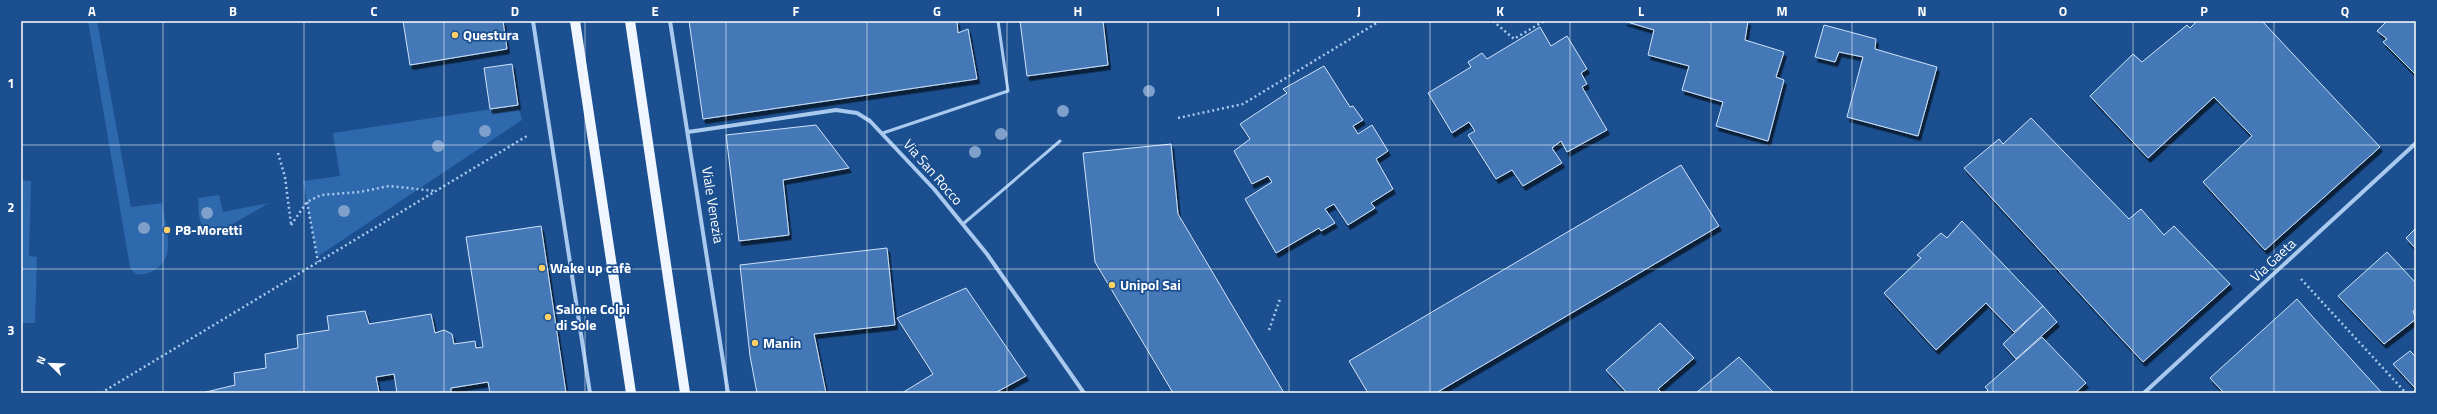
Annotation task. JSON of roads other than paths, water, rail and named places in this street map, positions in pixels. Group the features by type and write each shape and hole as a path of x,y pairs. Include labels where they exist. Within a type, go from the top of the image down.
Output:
{"main road":[{"path":"575,21 631,393"},
{"path":"630,21 685,393"}],"street":[{"path":"533,21 590,393"},
{"name":"Viale Venezia","path":"670,21 728,393"},
{"name":"Via San Rocco","path":"688,132 812,112 847,110 857,113 883,133 963,224 987,254 1084,393"},
{"name":"Via Gaeta","path":"2144,393 2416,143"}],"lane":[{"path":"883,133 1008,91 998,21"},
{"path":"963,224 1060,142"}],"place":[{"name":"Questura","path":"455,35"},
{"name":"P8-Moretti","path":"167,230"},
{"name":"Wake up cafè","path":"542,268"},
{"name":"Unipol Sai","path":"1112,285"},
{"name":"Salone Colpi di Sole","path":"548,317"},
{"name":"Manin","path":"755,343"}]}
